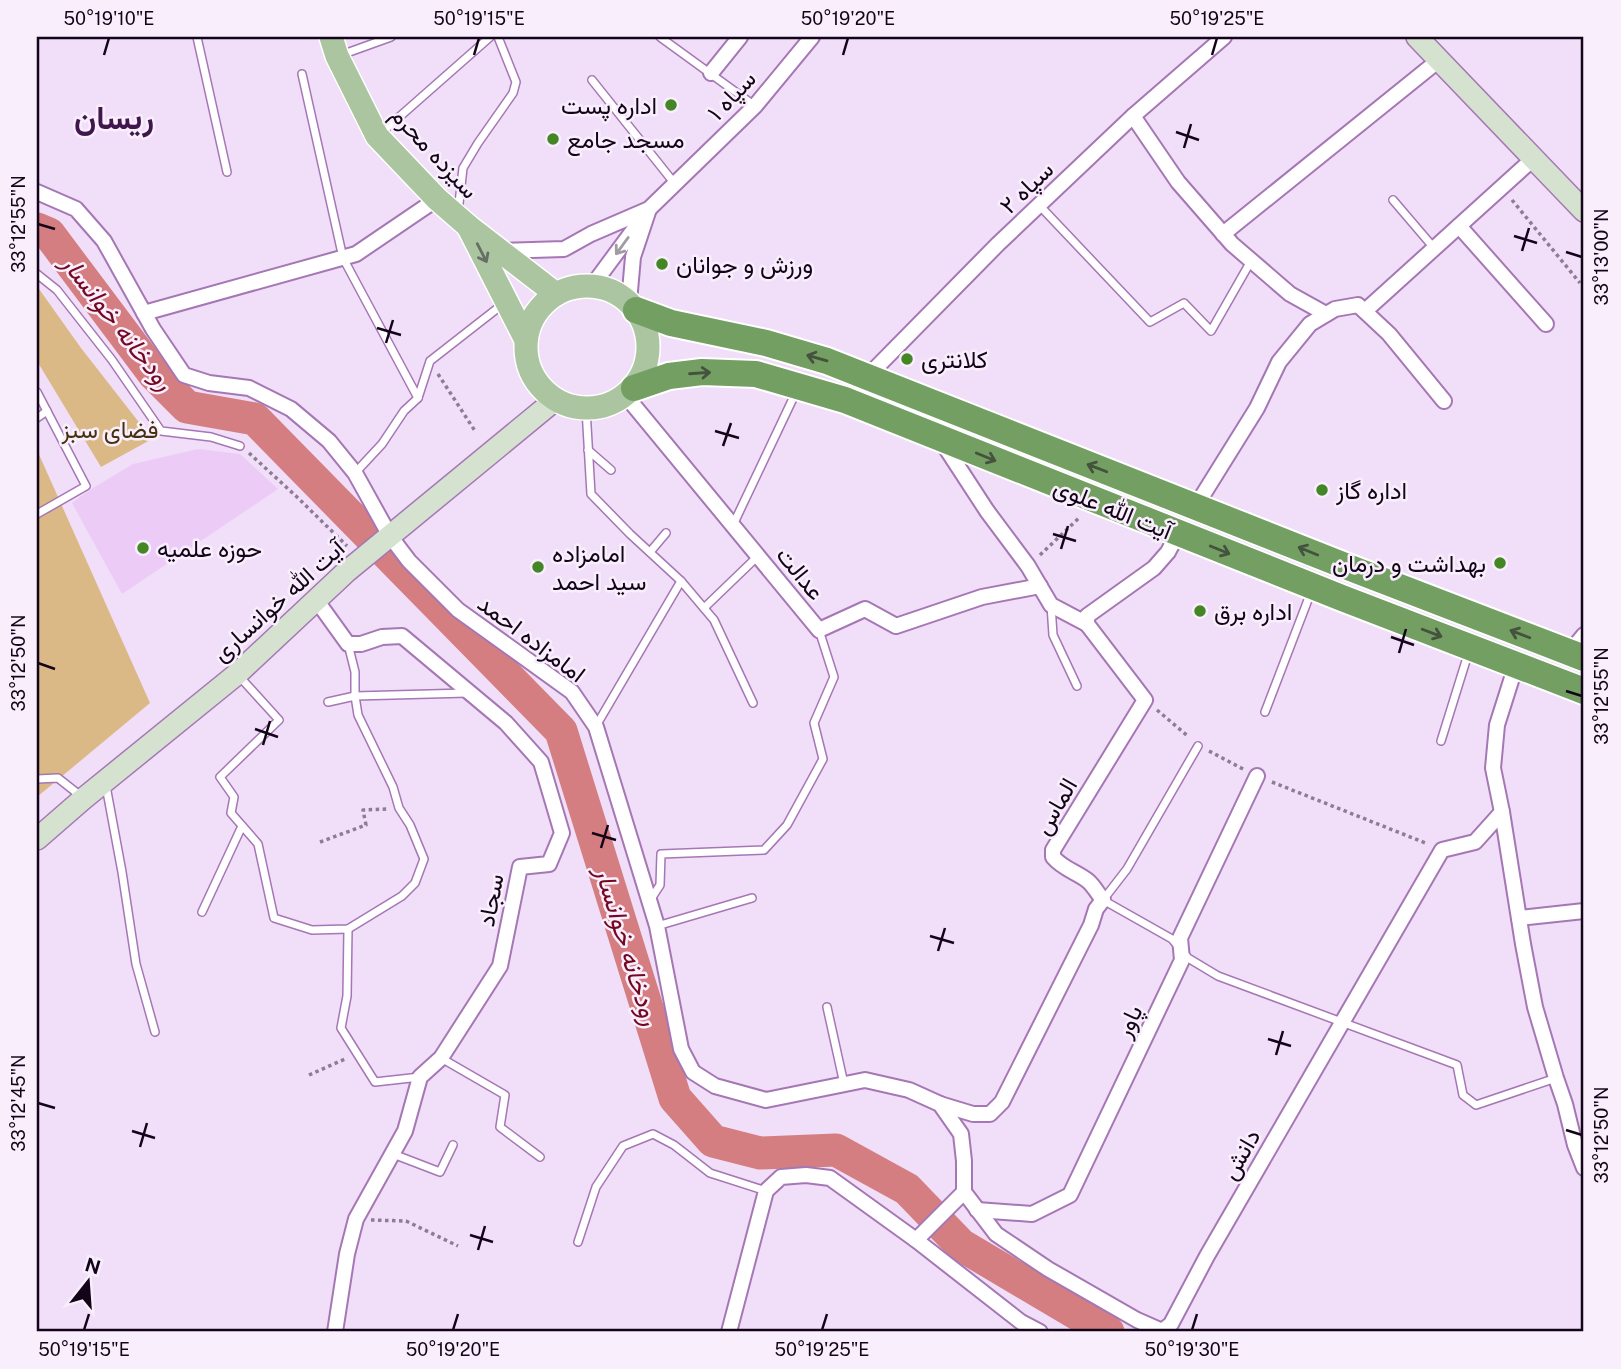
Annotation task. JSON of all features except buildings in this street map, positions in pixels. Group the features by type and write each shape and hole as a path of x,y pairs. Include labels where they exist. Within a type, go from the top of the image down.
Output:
{"highway":[{"name":"آیت الله علوی","path":"633,306 671,323 766,343 827,360 1358,571 1579,648"},
{"name":"آیت الله علوی","path":"630,392 669,376 702,372 756,374 845,400 1097,502 1584,691"}],"main road":[{"path":"1417,37 1584,211"},
{"name":"سیزده محرم","path":"334,47 377,136 437,199 556,294"},
{"path":"463,221 526,340"},
{"path":"592,286 612,291 633,306 645,324 649,341 643,374 630,392 607,406 586,409 555,400 542,388 532,374 526,340 529,326 544,302 574,287 592,286"},
{"name":"آیت الله خوانساری","path":"37,839 237,674 360,560 555,400"}],"street":[{"path":"711,74 740,37"},
{"name":"سپاه ۱","path":"649,209 755,106 812,37"},
{"name":"سپاه ۲","path":"867,377 1133,116 1224,37"},
{"path":"1223,234 1439,60"},
{"path":"1133,116 1178,182 1232,244 1290,294 1326,314"},
{"path":"1365,311 1534,158"},
{"name":"امامزاده احمد","path":"37,192 76,209 104,242 184,376 209,383 249,388 291,409 328,441 355,473 390,536 409,561 458,610 572,692 596,727 657,926 681,1049 693,1072 715,1086 766,1100 865,1080 909,1090 940,1104"},
{"path":"144,313 356,254 437,199"},
{"path":"500,251 564,249 649,209"},
{"path":"592,286 649,209"},
{"path":"633,306 634,257 649,209"},
{"path":"1459,226 1546,324"},
{"path":"1196,506 1256,408 1279,362 1310,324 1335,309 1358,305 1389,334 1444,401"},
{"name":"عدالت","path":"630,392 733,526 819,629 865,609 896,626 982,597 1040,586"},
{"path":"940,439 986,511 1028,566 1051,605 1087,624 1145,700"},
{"path":"1087,624 1087,616 1154,568 1168,552 1178,533"},
{"path":"317,601 348,644"},
{"name":"سجاد","path":"348,644 402,636 506,723 541,762 562,833 550,863 520,867 500,965 441,1058 420,1077"},
{"path":"1516,665 1497,725 1493,768 1535,1007 1584,1168"},
{"name":"الماس","path":"1103,900 1089,882 1060,865 1053,857 1053,850 1145,700"},
{"name":"پاور","path":"978,1210 1032,1214 1070,1195 1182,960 1180,938 1257,776"},
{"path":"1443,850 1475,842 1502,812"},
{"name":"دانش","path":"964,1192 996,1234 1137,1320 1162,1331 1171,1324 1207,1256 1443,850"},
{"path":"940,1104 973,1114 990,1114 1002,1102 1091,925 1096,909 1103,900"},
{"path":"1519,918 1584,911"},
{"path":"335,1332 347,1254 356,1219 405,1131 420,1077"},
{"path":"916,1240 964,1192 961,1134 940,1104"},
{"path":"729,1332 766,1191 781,1177 806,1175 830,1178 916,1240 1021,1322 1041,1332"}],"lane":[{"path":"197,37 227,172"},
{"path":"334,47 391,37"},
{"path":"377,136 490,37"},
{"path":"463,221 463,168 515,88 516,82 498,37"},
{"path":"660,37 755,106"},
{"path":"302,74 343,258 418,398"},
{"path":"592,80 675,184"},
{"path":"1393,200 1435,248"},
{"path":"1040,205 1150,322 1184,303 1211,331 1251,261"},
{"path":"37,274 65,300 112,360 161,431 211,437 240,446"},
{"path":"355,473 382,444 404,411 418,398 430,361 507,302"},
{"path":"733,526 799,386"},
{"path":"37,392 86,486 37,514"},
{"path":"586,409 591,494 681,581 714,620 753,703"},
{"path":"37,418 47,411"},
{"path":"588,449 611,470"},
{"path":"650,552 666,533"},
{"path":"704,608 758,556"},
{"path":"596,727 681,581"},
{"path":"1265,712 1313,587"},
{"path":"1051,605 1053,635 1077,685"},
{"path":"649,903 660,885 661,854 764,850 787,825 823,759 814,723 834,677 819,629"},
{"path":"237,674 279,720 220,777 234,797 231,813 258,844 274,918 312,929 348,929 402,897 415,883 424,859 358,715 355,672 348,644"},
{"path":"1441,741 1470,647"},
{"path":"328,702 355,696 471,693"},
{"path":"1198,746 1127,869 1103,900 1172,939 1188,958 1217,976 1457,1065 1464,1095 1476,1105 1556,1078"},
{"path":"37,779 58,778 83,799"},
{"path":"105,782 136,964 155,1032"},
{"path":"202,912 242,826"},
{"path":"657,926 752,898"},
{"path":"348,929 347,996 341,1028 375,1082 420,1077"},
{"path":"827,1007 844,1084"},
{"path":"441,1058 505,1095 500,1127 540,1157"},
{"path":"578,1242 596,1186 622,1146 653,1134 674,1145 710,1173 766,1191"},
{"path":"392,1154 440,1172 453,1145"}],"path":[{"path":"1501,188 1580,283"},
{"path":"430,361 475,431"},
{"path":"240,446 297,497 360,560"},
{"path":"1028,566 1097,502"},
{"path":"1145,700 1198,746 1257,776 1443,850"},
{"path":"320,842 366,825 363,810 399,808"},
{"path":"309,1075 357,1054"},
{"path":"356,1219 406,1221 458,1246"}],"shaded area":[{"name":"حوزه علمیه","path":"198,449 240,454 278,489 122,594 72,503 133,464"}],"green space":[{"name":"فضای سبز","path":"37,288 152,439 101,467 37,361"},
{"path":"37,450 150,703 37,797"}],"waterway":[{"name":"رودخانه خوانسار","path":"37,229 49,234 154,374 187,407 255,419 561,731 675,1098 713,1141 760,1153 836,1150 907,1189 961,1245 1108,1332"}],"place":[{"name":"اداره پست","path":"671,105"},
{"name":"مسجد جامع","path":"553,139"},
{"name":"ورزش و جوانان","path":"662,264"},
{"name":"کلانتری","path":"907,359"},
{"name":"اداره گاز","path":"1322,490"},
{"name":"حوزه علمیه","path":"143,548"},
{"name":"بهداشت و درمان","path":"1500,563"},
{"name":"امامزاده سید احمد","path":"538,567"},
{"name":"اداره برق","path":"1200,611"}],"district":[{"name":"ریسان","path":"114,117"}]}
